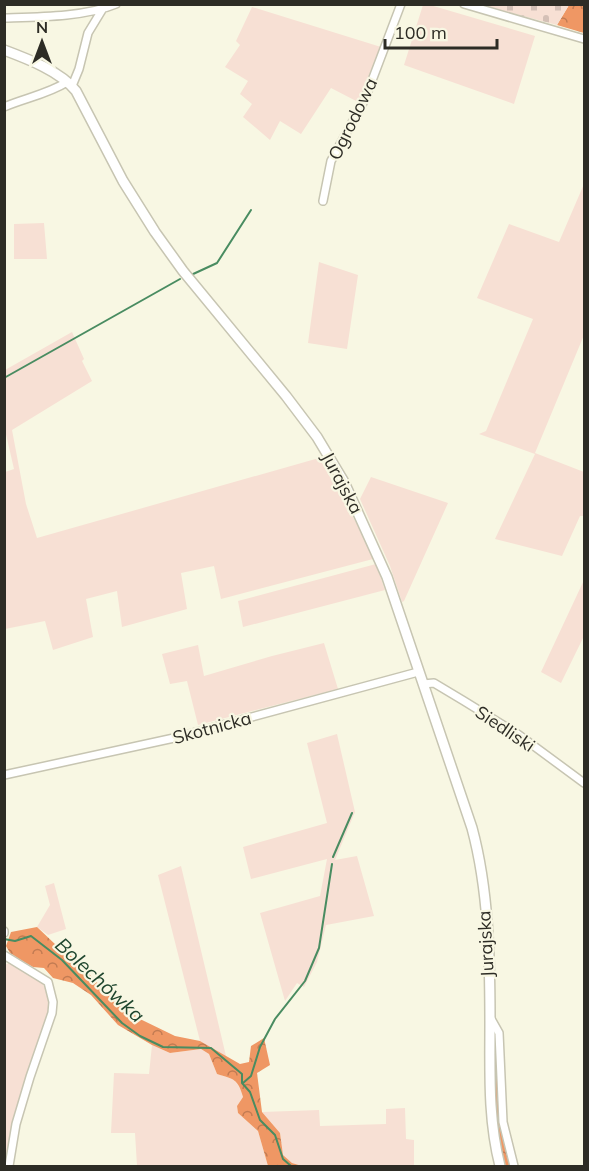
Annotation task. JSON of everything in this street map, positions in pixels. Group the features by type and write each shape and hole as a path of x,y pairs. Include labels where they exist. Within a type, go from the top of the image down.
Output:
{"street":[{"path":"4,18 39,17 116,4"},
{"name":"Ogrodowa","path":"323,201 331,161 365,99 401,4"},
{"path":"464,4 585,39"},
{"path":"4,107 69,84 79,69 88,33 100,7"},
{"path":"4,50 32,62 69,84"},
{"name":"Jurajska","path":"69,84 123,181 155,232 183,271 286,396 316,437 344,482 384,569 470,822 479,855 489,961 489,1095 492,1128 500,1167"},
{"name":"Skotnicka","path":"4,775 174,738 418,672"},
{"name":"Siedliski","path":"423,684 434,683 464,701 519,735 585,783"},
{"path":"4,955 48,982 53,1002 52,1013 19,1115 9,1167"},
{"name":"Jurajska","path":"490,1017 499,1033 503,1122 514,1167"}],"green space":[{"path":"423,5 430,5 535,36 514,104 404,65"},
{"path":"481,5 569,5 557,25"},
{"path":"569,5 584,5 584,33 557,25"},
{"path":"252,7 381,47 360,103 331,88 301,134 280,121 270,140 243,117 252,104 240,94 248,81 225,67 240,45 236,41"},
{"path":"584,184 584,335 535,453 584,472 584,516 580,516 562,556 495,539 535,454 479,434 486,431 533,319 477,298 509,224 559,242"},
{"path":"44,223 47,259 14,259 14,224"},
{"path":"319,262 358,275 347,349 308,343"},
{"path":"72,332 92,381 12,430 26,504 37,538 319,458 358,526 373,559 221,599 214,566 181,573 187,609 122,627 117,591 86,599 93,637 53,650 45,621 5,629 5,472 14,469 5,430 5,370"},
{"path":"371,477 448,503 402,602 390,566 360,499"},
{"path":"376,564 385,590 243,627 238,601"},
{"path":"584,580 584,636 561,683 541,672"},
{"path":"324,643 338,689 198,725 187,681 170,684 162,654 198,645 204,676"},
{"path":"337,734 355,812 335,860 357,856 374,916 326,925 317,962 304,987 297,983 285,1001 260,913 320,896 327,859 251,879 243,847 327,823 307,743"},
{"path":"181,866 226,1056 200,1041 158,875"},
{"path":"54,883 66,929 48,935 37,927 50,905 45,886"},
{"path":"37,927 74,958 108,994 140,1019 175,1036 200,1041 240,1064 249,1062 251,1046 264,1038 270,1065 257,1073 262,1112 280,1133 283,1155 292,1163 302,1166 268,1166 258,1131 238,1113 237,1106 243,1097 237,1083 217,1074 209,1054 201,1049 170,1053 152,1045 118,1025 91,995 73,983 53,978 44,968 33,967 10,953 6,946 11,932"},
{"path":"12,962 42,983 49,994 50,1009 23,1089 4,1166 4,965"},
{"path":"494,1036 501,1127 510,1166 505,1166 494,1119"},
{"path":"152,1045 170,1053 201,1049 209,1054 217,1074 237,1083 243,1097 237,1106 238,1113 258,1131 268,1166 137,1166 135,1133 111,1133 114,1073 149,1074"},
{"path":"405,1108 406,1139 414,1140 414,1166 302,1166 292,1163 283,1155 280,1133 262,1112 319,1110 320,1126 386,1124 386,1109"}],"waterway":[{"path":"191,275 217,263 251,210"},
{"path":"4,378 180,279"},
{"path":"333,857 352,813"},
{"path":"243,1083 251,1076 260,1047 275,1019 305,981 319,948 332,864"},
{"name":"Bolechówka","path":"4,939 15,941 31,936 62,960 122,1023 140,1036 163,1047 211,1048 242,1074 242,1083 250,1092 260,1120 275,1135 283,1159 291,1166"}]}
